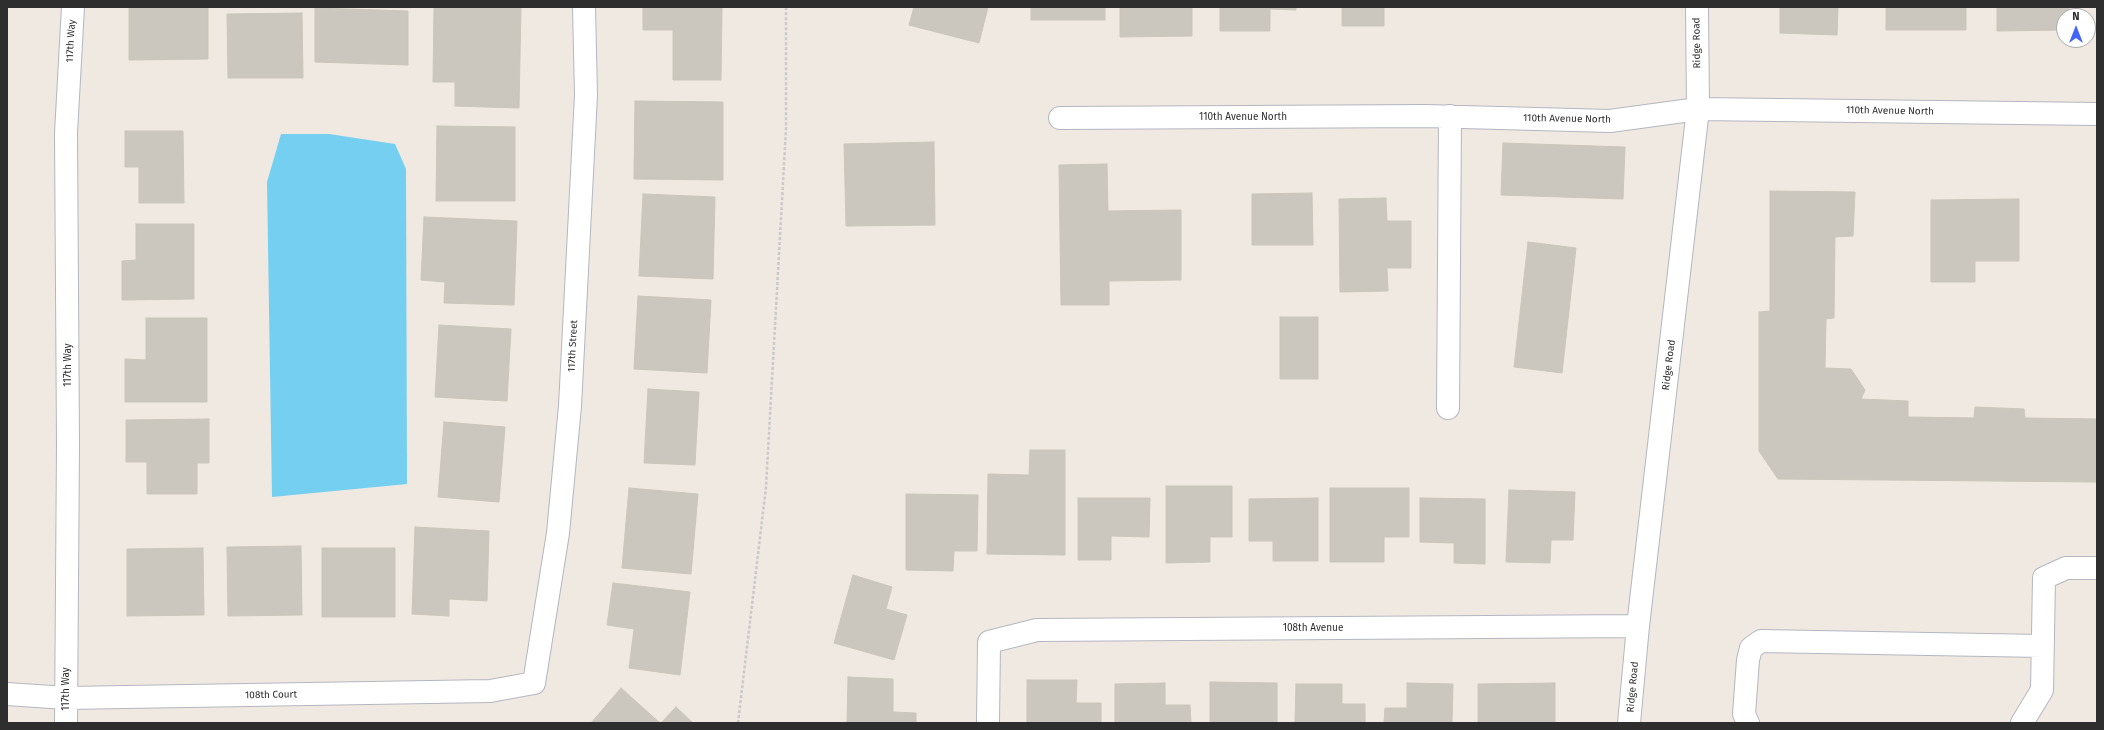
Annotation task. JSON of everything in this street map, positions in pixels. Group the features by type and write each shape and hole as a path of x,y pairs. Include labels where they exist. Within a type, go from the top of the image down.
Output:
{"street":[{"name":"117th Way","path":"66,723 68,444 66,133 73,7"},
{"name":"117th Street","path":"534,683 558,533 570,406 586,95 584,7"},
{"name":"Ridge Road","path":"1629,723 1638,626 1698,109 1697,7"},
{"name":"110th Avenue North","path":"1060,118 1450,116 1610,121 1698,109 2097,114"},
{"path":"1448,408 1450,116"},
{"path":"2022,723 2042,690 2044,578 2066,568 2097,568"},
{"name":"108th Avenue","path":"988,723 989,642 1037,630 1638,626"},
{"path":"1748,723 1744,714 1748,660 1751,648 1761,641 2042,646"},
{"name":"108th Court","path":"7,694 66,698 490,691 534,683"}],"path":[{"path":"738,723 766,487 786,129 786,7"}],"water":[{"path":"281,134 329,134 395,144 406,169 407,484 272,497 267,182"}],"building":[{"path":"129,7 208,7 208,59 129,60"},
{"path":"434,7 521,7 519,108 455,106 455,82 433,82"},
{"path":"643,7 722,7 721,80 673,80 673,30 643,30"},
{"path":"914,7 988,7 979,43 909,25"},
{"path":"1031,7 1105,7 1105,20 1031,20"},
{"path":"1120,7 1192,7 1192,36 1120,37"},
{"path":"1220,7 1296,7 1296,10 1270,9 1270,31 1220,31"},
{"path":"1342,7 1384,7 1384,26 1342,26"},
{"path":"1780,7 1838,7 1837,35 1780,33"},
{"path":"1886,7 1966,7 1966,30 1886,30"},
{"path":"1997,7 2069,7 2056,8 2056,30 1997,31"},
{"path":"315,8 408,11 408,65 315,62"},
{"path":"302,13 303,78 228,78 227,14"},
{"path":"635,101 723,102 723,180 634,179"},
{"path":"437,126 515,127 515,201 436,201"},
{"path":"125,131 183,131 184,203 139,203 139,167 125,167"},
{"path":"934,142 935,225 846,226 844,144"},
{"path":"1503,143 1625,147 1623,199 1501,195"},
{"path":"1107,164 1108,211 1181,210 1181,280 1109,281 1109,305 1061,305 1059,165"},
{"path":"1770,191 1855,192 1853,236 1835,237 1834,318 1826,319 1825,368 1851,369 1865,390 1861,399 1908,401 1908,417 1974,418 1975,407 2024,409 2025,418 2097,419 2097,482 1778,479 1759,451 1759,312 1770,311"},
{"path":"1312,193 1313,245 1252,245 1252,194"},
{"path":"643,194 715,197 713,279 639,276"},
{"path":"1386,198 1387,221 1411,221 1411,268 1387,268 1388,291 1340,292 1339,199"},
{"path":"2019,199 2019,261 1975,261 1975,282 1931,282 1931,200"},
{"path":"424,217 517,221 514,305 444,303 445,282 421,280"},
{"path":"136,224 194,224 194,299 122,300 122,261 136,260"},
{"path":"1528,242 1576,248 1562,373 1514,367"},
{"path":"638,296 711,300 707,373 634,369"},
{"path":"1280,317 1318,317 1318,379 1280,379"},
{"path":"146,318 207,318 207,402 125,402 125,359 146,360"},
{"path":"439,325 511,329 507,401 435,397"},
{"path":"648,389 699,392 695,465 644,463"},
{"path":"209,419 209,463 197,463 197,494 147,494 147,462 126,462 126,420"},
{"path":"444,422 505,427 499,502 438,497"},
{"path":"1030,450 1065,450 1065,555 987,554 988,474 1029,475"},
{"path":"1166,486 1232,486 1232,537 1210,537 1210,562 1166,563"},
{"path":"629,488 698,494 691,574 622,568"},
{"path":"1330,488 1409,488 1409,537 1384,537 1384,562 1330,562"},
{"path":"1509,490 1575,492 1573,540 1551,540 1550,563 1506,562"},
{"path":"906,494 978,495 977,551 954,551 953,571 906,570"},
{"path":"1078,498 1150,498 1149,537 1111,536 1111,560 1078,560"},
{"path":"1318,498 1318,561 1273,561 1273,541 1249,541 1249,499"},
{"path":"1420,498 1485,499 1485,564 1454,563 1454,543 1420,542"},
{"path":"415,527 489,531 487,601 449,599 449,616 412,614"},
{"path":"301,546 302,615 228,616 227,547"},
{"path":"203,548 204,615 127,616 127,549"},
{"path":"322,548 395,548 395,617 322,617"},
{"path":"853,575 892,587 886,609 907,615 894,660 834,643"},
{"path":"613,583 690,592 680,675 629,668 634,629 607,625"},
{"path":"848,677 893,679 893,712 916,713 916,723 847,723"},
{"path":"1027,680 1077,680 1076,703 1101,703 1101,723 1027,723"},
{"path":"1210,682 1277,683 1277,723 1210,723"},
{"path":"1165,683 1165,705 1190,705 1191,723 1115,723 1115,684"},
{"path":"1407,683 1453,684 1452,723 1384,723 1385,708 1407,708"},
{"path":"1555,683 1555,723 1478,723 1478,684"},
{"path":"1296,684 1342,684 1342,704 1365,704 1365,723 1295,723"},
{"path":"621,688 660,723 591,723"},
{"path":"676,707 693,723 661,723"}]}
